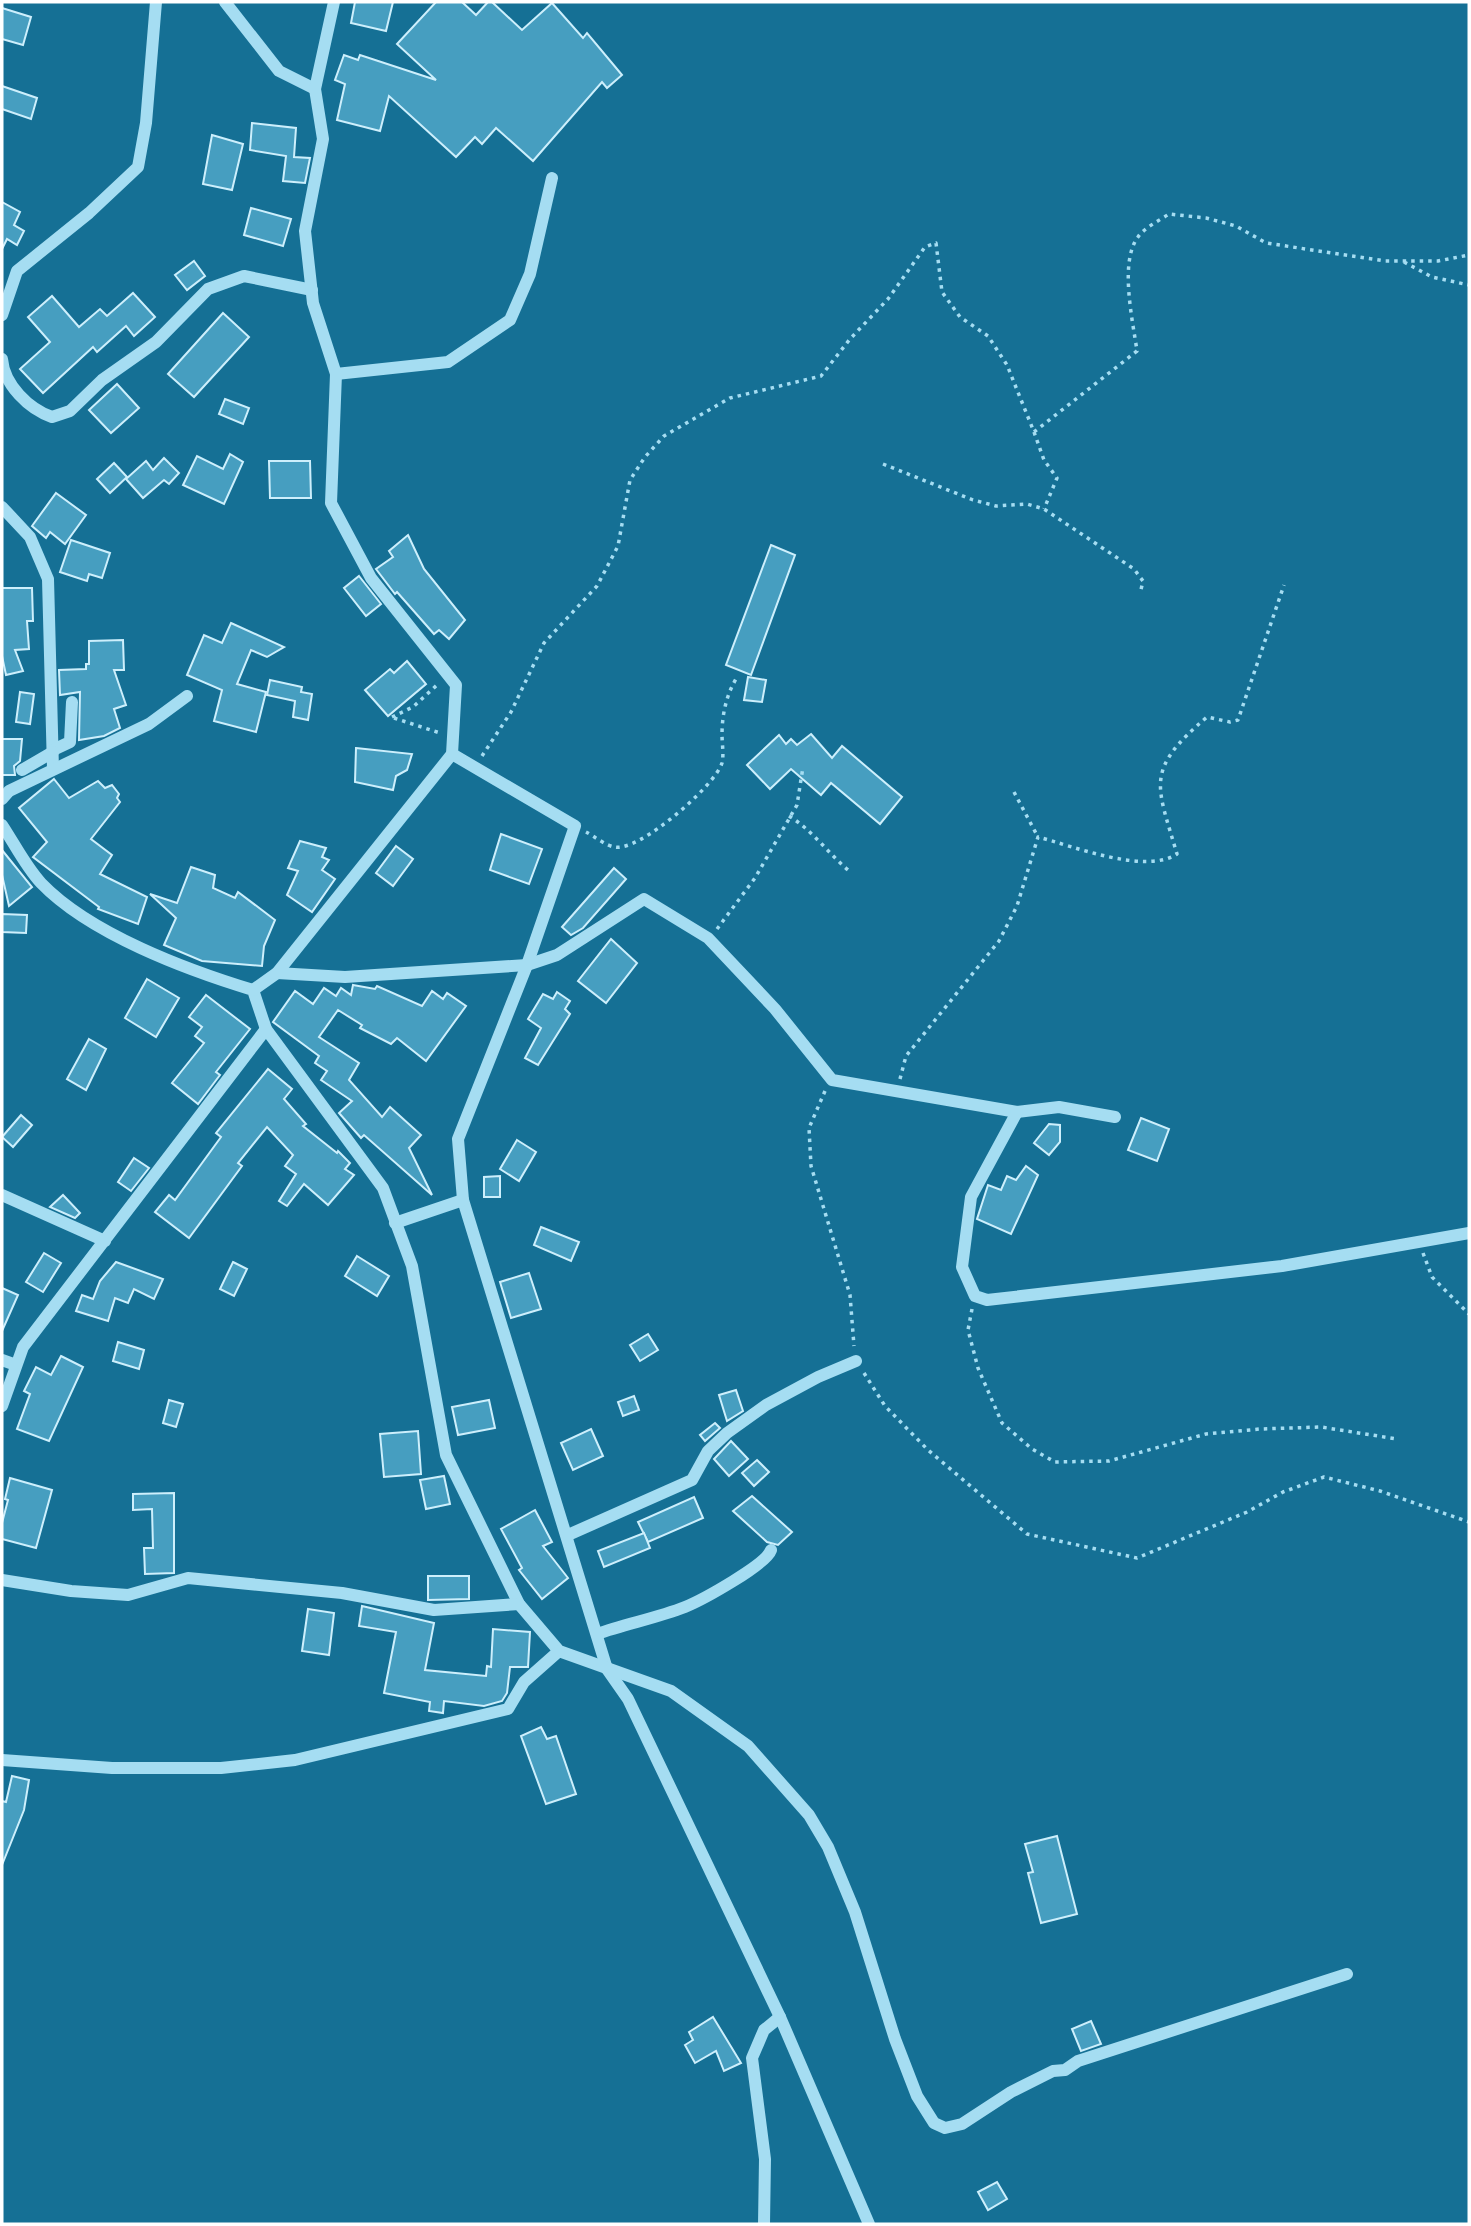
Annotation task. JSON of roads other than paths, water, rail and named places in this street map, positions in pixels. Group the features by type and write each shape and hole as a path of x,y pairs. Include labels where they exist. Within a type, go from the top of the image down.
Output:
{"street":[{"path":"2,315 17,271 89,213 138,167 146,123 156,2"},
{"path":"225,2 279,72 315,89"},
{"path":"253,990 277,973 452,754 456,685 371,578 331,503 336,374 312,289 305,231 323,139 315,89 334,2"},
{"path":"336,374 448,362 509,320 530,274 552,178"},
{"path":"2,359 3,372 34,411 52,417 70,411 102,380 156,342 208,289 244,276 312,289"},
{"path":"2,507 30,537 48,579 53,769"},
{"path":"2,799 9,791 32,783 53,769 149,724 187,696"},
{"path":"22,770 70,742 72,702"},
{"path":"452,754 575,826 527,965 458,1139 463,1200 607,1669 628,1699 780,2017 869,2224"},
{"path":"2,825 41,883 92,922 173,962 253,990"},
{"path":"277,973 345,977 527,965 557,955 644,899 708,938 775,1009 832,1080 1017,1112 1059,1108 1115,1117"},
{"path":"253,990 266,1029 383,1188 412,1266 446,1455 519,1604 559,1651 671,1692 748,1746 809,1815 828,1847 855,1912 895,2039 917,2096 934,2123 945,2128 962,2124 1011,2092 1053,2071 1065,2070 1078,2061 1348,1974"},
{"path":"2,1406 23,1348 266,1029"},
{"path":"1017,1112 971,1196 962,1268 975,1296 987,1300 1282,1266 1469,1233"},
{"path":"2,1195 105,1241"},
{"path":"395,1223 463,1200"},
{"path":"2,1360 16,1365"},
{"path":"568,1535 692,1480 708,1451 727,1433 766,1405 818,1377 856,1361"},
{"path":"597,1634 685,1607 752,1568 769,1556 771,1550"},
{"path":"2,1580 71,1591 128,1595 188,1578 342,1593 434,1610 519,1604"},
{"path":"2,1760 112,1768 194,1768 295,1760 508,1709 524,1682 559,1651"},
{"path":"764,2224 765,2159 752,2058 764,2030 780,2017"}]}
